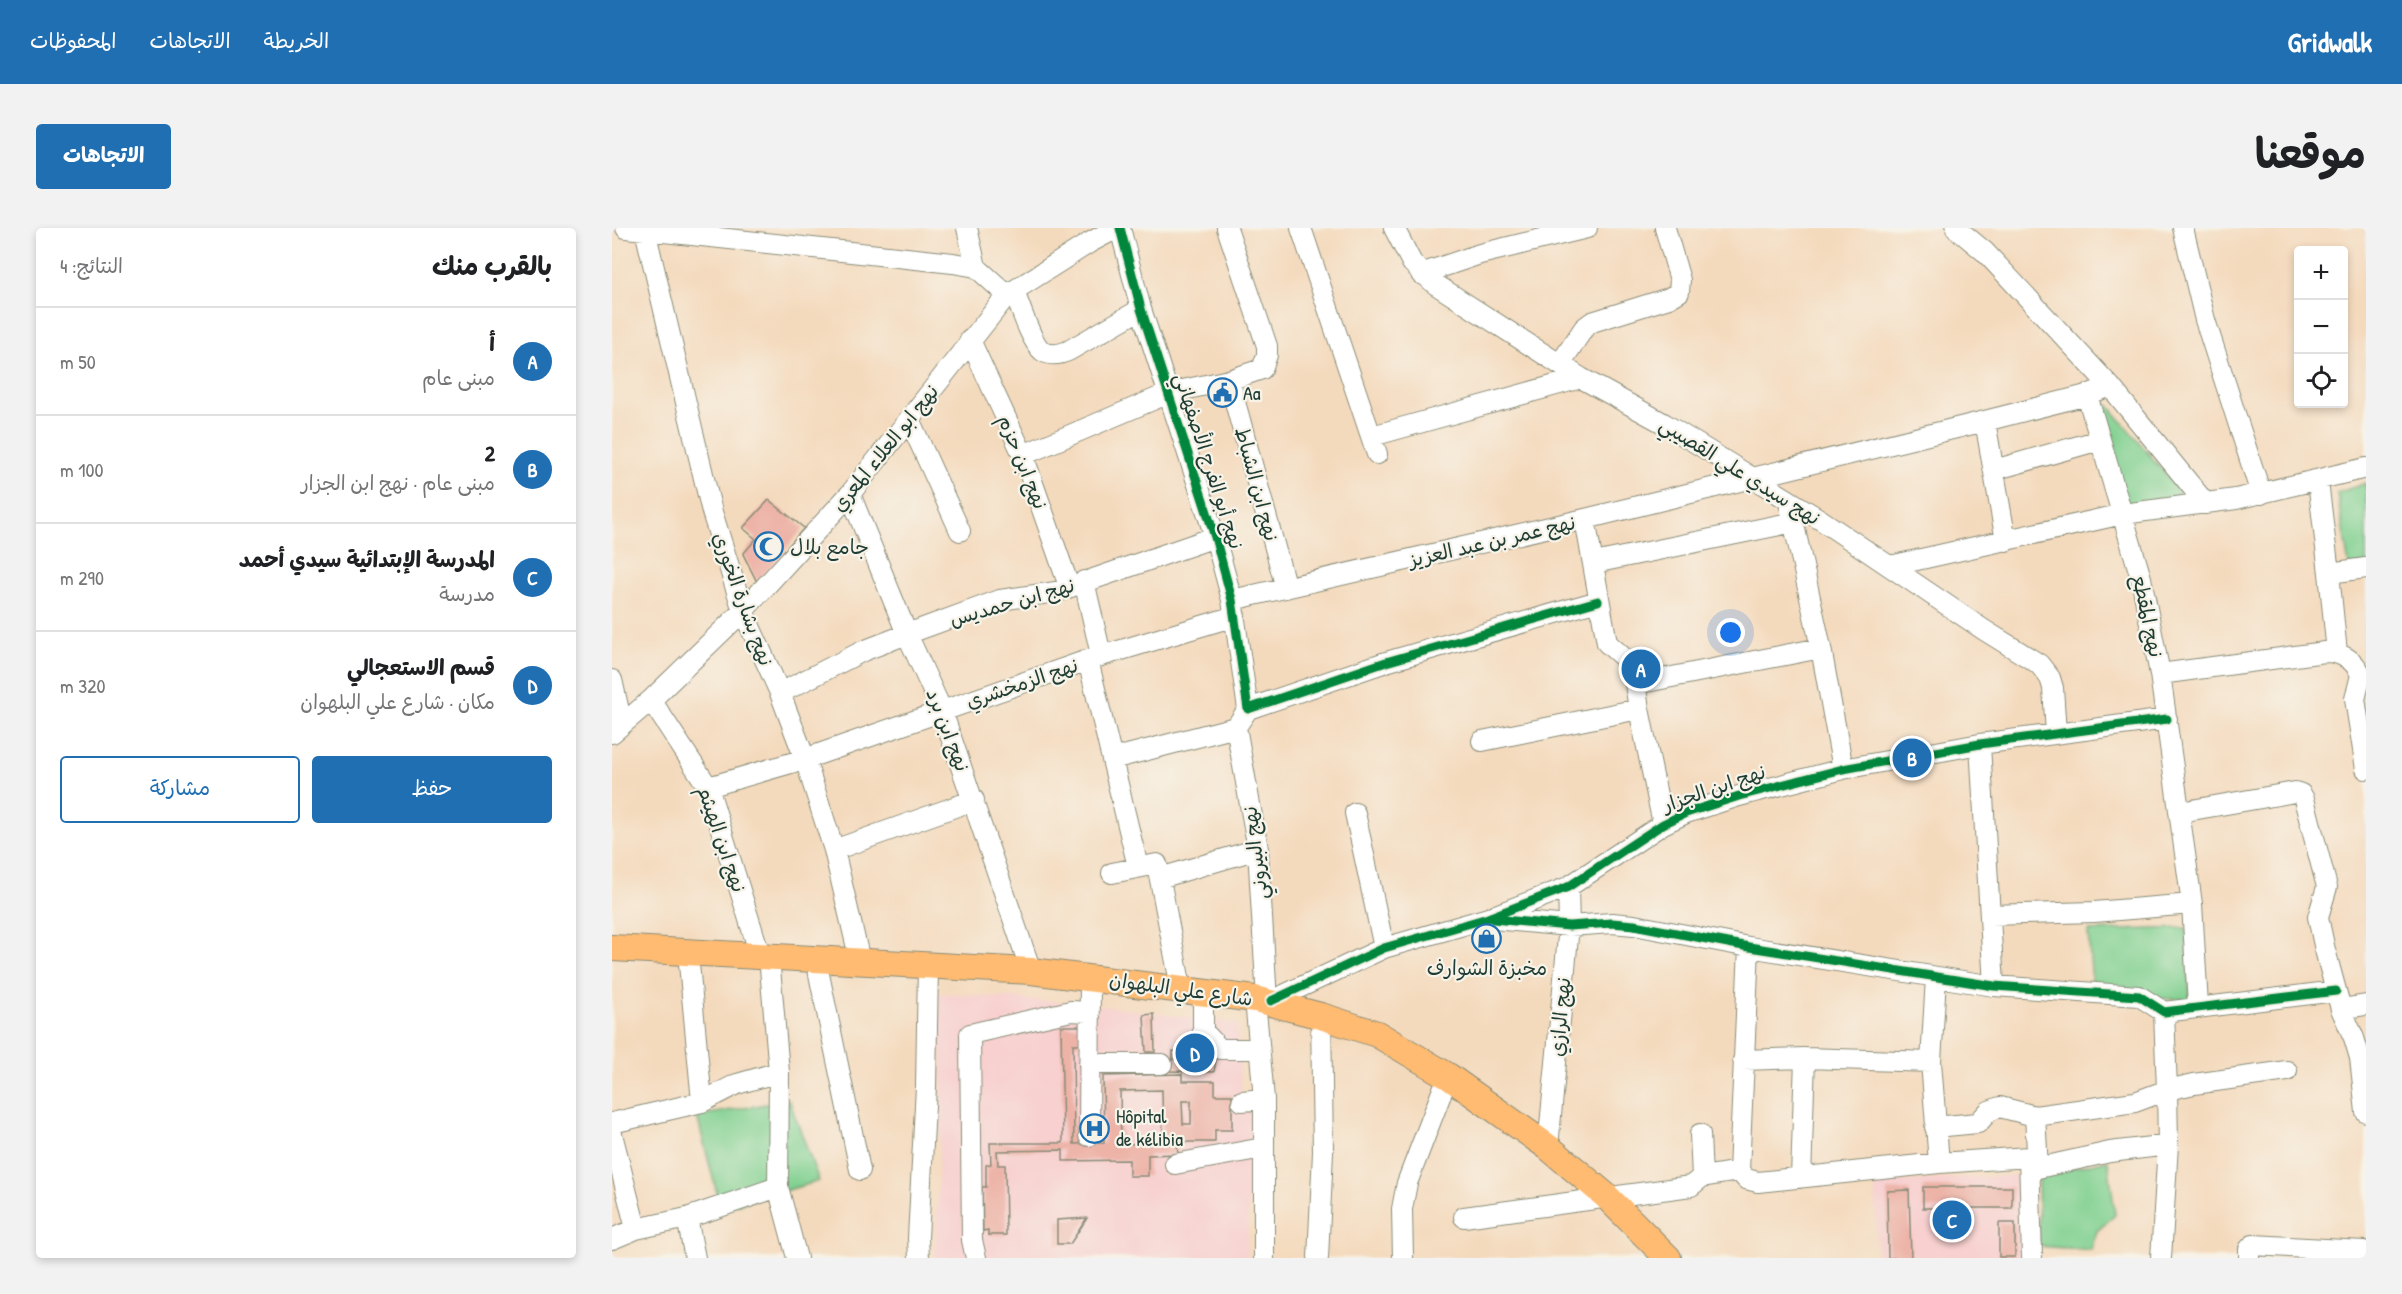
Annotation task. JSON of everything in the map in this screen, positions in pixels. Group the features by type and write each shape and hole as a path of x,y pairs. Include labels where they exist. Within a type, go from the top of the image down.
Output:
{"main road":[{"name":"شارع علي البلهوان","path":"612,948 1031,971 1264,1000 1321,1016 1377,1034 1448,1076 1548,1147 1606,1197 1668,1258"}],"street":[{"path":"967,228 976,267"},
{"name":"نهج ابو العلاء المعري","path":"617,728 651,700 743,611 850,494 970,340 1011,293 1087,235 1118,228"},
{"name":"نهج أبو الفرج الأصفهاني","path":"1118,228 1141,309 1215,537 1233,608 1248,709"},
{"path":"1023,455 1169,393 1228,380 1262,369 1267,355 1267,346 1227,228"},
{"path":"1301,228 1375,445 1581,378"},
{"name":"نهج سيدي علي القصيبي","path":"1394,228 1403,249 1421,273 1581,378 1665,424 1789,502 2039,664 2050,678 2053,688 2056,733"},
{"path":"1421,273 1480,254 1587,228"},
{"path":"1560,364 1584,328 1592,322 1678,293 1680,280 1665,228"},
{"path":"1956,228 1985,252 2110,386 2206,504"},
{"path":"2183,228 2205,320 2261,494"},
{"path":"636,229 784,236 976,267 1011,293 1037,345 1047,353 1058,354 1068,351 1141,309"},
{"name":"نهج بشارة الخوري","path":"636,229 709,503 743,611 780,693 805,759 834,850 860,961"},
{"name":"نهج ابن حزم","path":"970,340 1023,455 1076,584 1095,658 1112,759 1138,867"},
{"name":"نهج ابن الشباط","path":"1228,380 1286,588"},
{"name":"نهج عمر بن عبد العزيز","path":"1233,608 1286,588 1585,519 1985,421 2087,395 2110,386"},
{"name":"نهج المقطع","path":"2087,395 2141,578 2160,674 2192,904 2198,1006"},
{"path":"909,419 960,531"},
{"path":"1985,421 2006,541"},
{"path":"1994,470 2100,441"},
{"path":"1890,566 2123,514 2206,504 2261,494 2366,468"},
{"path":"2318,481 2337,653"},
{"name":"نهج ابن برد","path":"850,494 907,634 942,711 1031,971"},
{"path":"1789,502 1821,648 1843,769"},
{"path":"1585,519 1607,643 1612,650 1630,661 1663,824"},
{"path":"1594,563 1794,522"},
{"name":"نهج ابن حمديس","path":"780,693 863,651 1000,600 1041,595 1215,537"},
{"path":"2329,573 2366,568"},
{"path":"1112,759 1236,727 1248,709 1386,662 1598,601"},
{"name":"نهج الزمخشري","path":"708,787 805,759 1233,608"},
{"path":"1636,684 1821,648"},
{"path":"2160,674 2325,652 2337,653 2350,659 2361,675 2360,695 2366,769"},
{"path":"612,680 617,728"},
{"name":"نهج ابن الهيثم","path":"651,700 708,787 764,955 779,1072 778,1187 797,1258"},
{"path":"1482,741 1639,709"},
{"name":"نهج ابن الجزار","path":"1264,1000 1384,948 1488,918 1568,887 1663,824 1686,813 1739,796 1843,769 1980,744 2167,719"},
{"name":"نهج البيروني","path":"1236,727 1258,849 1264,1000 1259,1049 1264,1100 1264,1258"},
{"path":"1980,744 1994,986"},
{"path":"2180,812 2265,796 2295,792 2301,794 2327,887 2318,917 2338,1000 2360,1058 2365,1086 2366,1112"},
{"path":"834,850 974,800"},
{"path":"1355,813 1384,948"},
{"path":"1160,878 1258,849"},
{"path":"1112,873 1157,864 1203,1031 1220,1049 1259,1049"},
{"name":"نهج الرازي","path":"1548,1147 1569,926 1568,887"},
{"path":"1990,915 2094,912 2192,904"},
{"path":"1488,918 1569,926 1612,923 1936,978 1994,986 2139,996 2163,1012 2198,1006 2291,998 2338,1000 2366,1005"},
{"path":"1749,947 1739,1171 1746,1179 1755,1182 1939,1163 2033,1162 2168,1145"},
{"path":"688,953 702,1102"},
{"path":"816,960 860,1170"},
{"path":"919,1258 928,965"},
{"path":"1089,1136 1090,977"},
{"path":"1936,978 1931,1062 1939,1163"},
{"path":"976,1258 972,1240 970,1034 1071,1011 1089,1012"},
{"path":"2161,1258 2168,1145 2163,1012"},
{"path":"1318,1258 1323,1152 1321,1016"},
{"path":"1743,1059 1931,1062"},
{"path":"1801,1178 1805,1059"},
{"path":"1089,1064 1162,1064"},
{"path":"1935,1127 1978,1123 1989,1111 2000,1107 2035,1116 2135,1102 2166,1090 2194,1084 2287,1071"},
{"path":"612,1123 702,1102 738,1084 779,1072"},
{"path":"1403,1258 1402,1209 1405,1190 1448,1076"},
{"path":"1242,1101 1264,1100"},
{"path":"2032,1258 2035,1116"},
{"path":"612,1134 636,1229"},
{"path":"1700,1134 1702,1177"},
{"path":"1175,1164 1263,1148"},
{"path":"1464,1217 1672,1190 1691,1186 1702,1177 1739,1171"},
{"path":"612,1239 636,1229 687,1218 778,1187"},
{"path":"687,1218 695,1258"},
{"path":"2249,1258 2249,1249 2253,1245 2364,1249"}],"shaded area":[{"name":"Hôpital de kélibia","path":"939,993 1089,1004 1237,1024 1242,1101 1251,1106 1247,1258 935,1258 942,1081"},
{"path":"2026,1175 2029,1258 1877,1258 1875,1182"}],"green space":[{"path":"2104,403 2109,406 2178,489 2179,494 2175,498 2124,508 2100,405"},
{"path":"2366,483 2366,565 2349,566 2337,493"},
{"path":"2186,928 2190,999 2093,998 2088,931"},
{"path":"789,1100 819,1181 721,1209 697,1116"},
{"path":"2108,1160 2115,1215 2097,1231 2091,1250 2039,1246 2038,1176"}],"building":[{"name":"جامع بلال","path":"769,500 804,528 757,582 743,554 756,539 743,528"},
{"path":"1154,1014 1155,1052 1146,1052 1144,1015"},
{"path":"1061,1026 1080,1026 1080,1044 1073,1044 1074,1144 1104,1143 1103,1076 1182,1074 1182,1081 1215,1081 1215,1095 1232,1095 1232,1130 1215,1130 1215,1142 1177,1142 1178,1154 1148,1155 1148,1176 1129,1176 1129,1160 1063,1161 1063,1150 997,1151 998,1165 1005,1165 1006,1235 988,1235 988,1230 983,1231 982,1187 986,1187 986,1165 991,1164 990,1143 1063,1143","holes":["1162,1090 1163,1143 1121,1144 1120,1091","1182,1101 1191,1101 1191,1124 1183,1124"]},
{"path":"1198,1036 1217,1055 1214,1072 1166,1071 1166,1059 1173,1060 1173,1051 1186,1052 1186,1044"},
{"path":"1923,1187 2012,1187 2012,1208 1923,1208"},
{"path":"1909,1190 1911,1258 1888,1258 1887,1191"},
{"path":"1087,1218 1070,1244 1057,1244 1057,1220"},
{"path":"1999,1223 2015,1223 2015,1257 1999,1257"}],"cycle path":[{"path":"1120,228 1141,309 1215,537 1232,600 1248,709 1386,662 1598,601"},
{"path":"1271,1001 1384,948 1488,918 1568,887 1663,824 1686,813 1739,796 1843,769 1980,744 2167,719"},
{"path":"1493,919 1569,926 1612,923 1634,925 1749,947 1994,986 2139,996 2164,1012 2336,991"}],"place":[{"name":"Aa","path":"1222,393"},
{"name":"جامع بلال","path":"769,547"},
{"name":"أ","path":"1641,669"},
{"name":"2","path":"1912,758"},
{"name":"مخبزة الشوارف","path":"1487,938"},
{"name":"قسم الاستعجالي","path":"1195,1053"},
{"name":"Hôpital de kélibia","path":"1095,1128"},
{"name":"المدرسة الإبتدائية سيدي أحمد","path":"1952,1220"}]}
